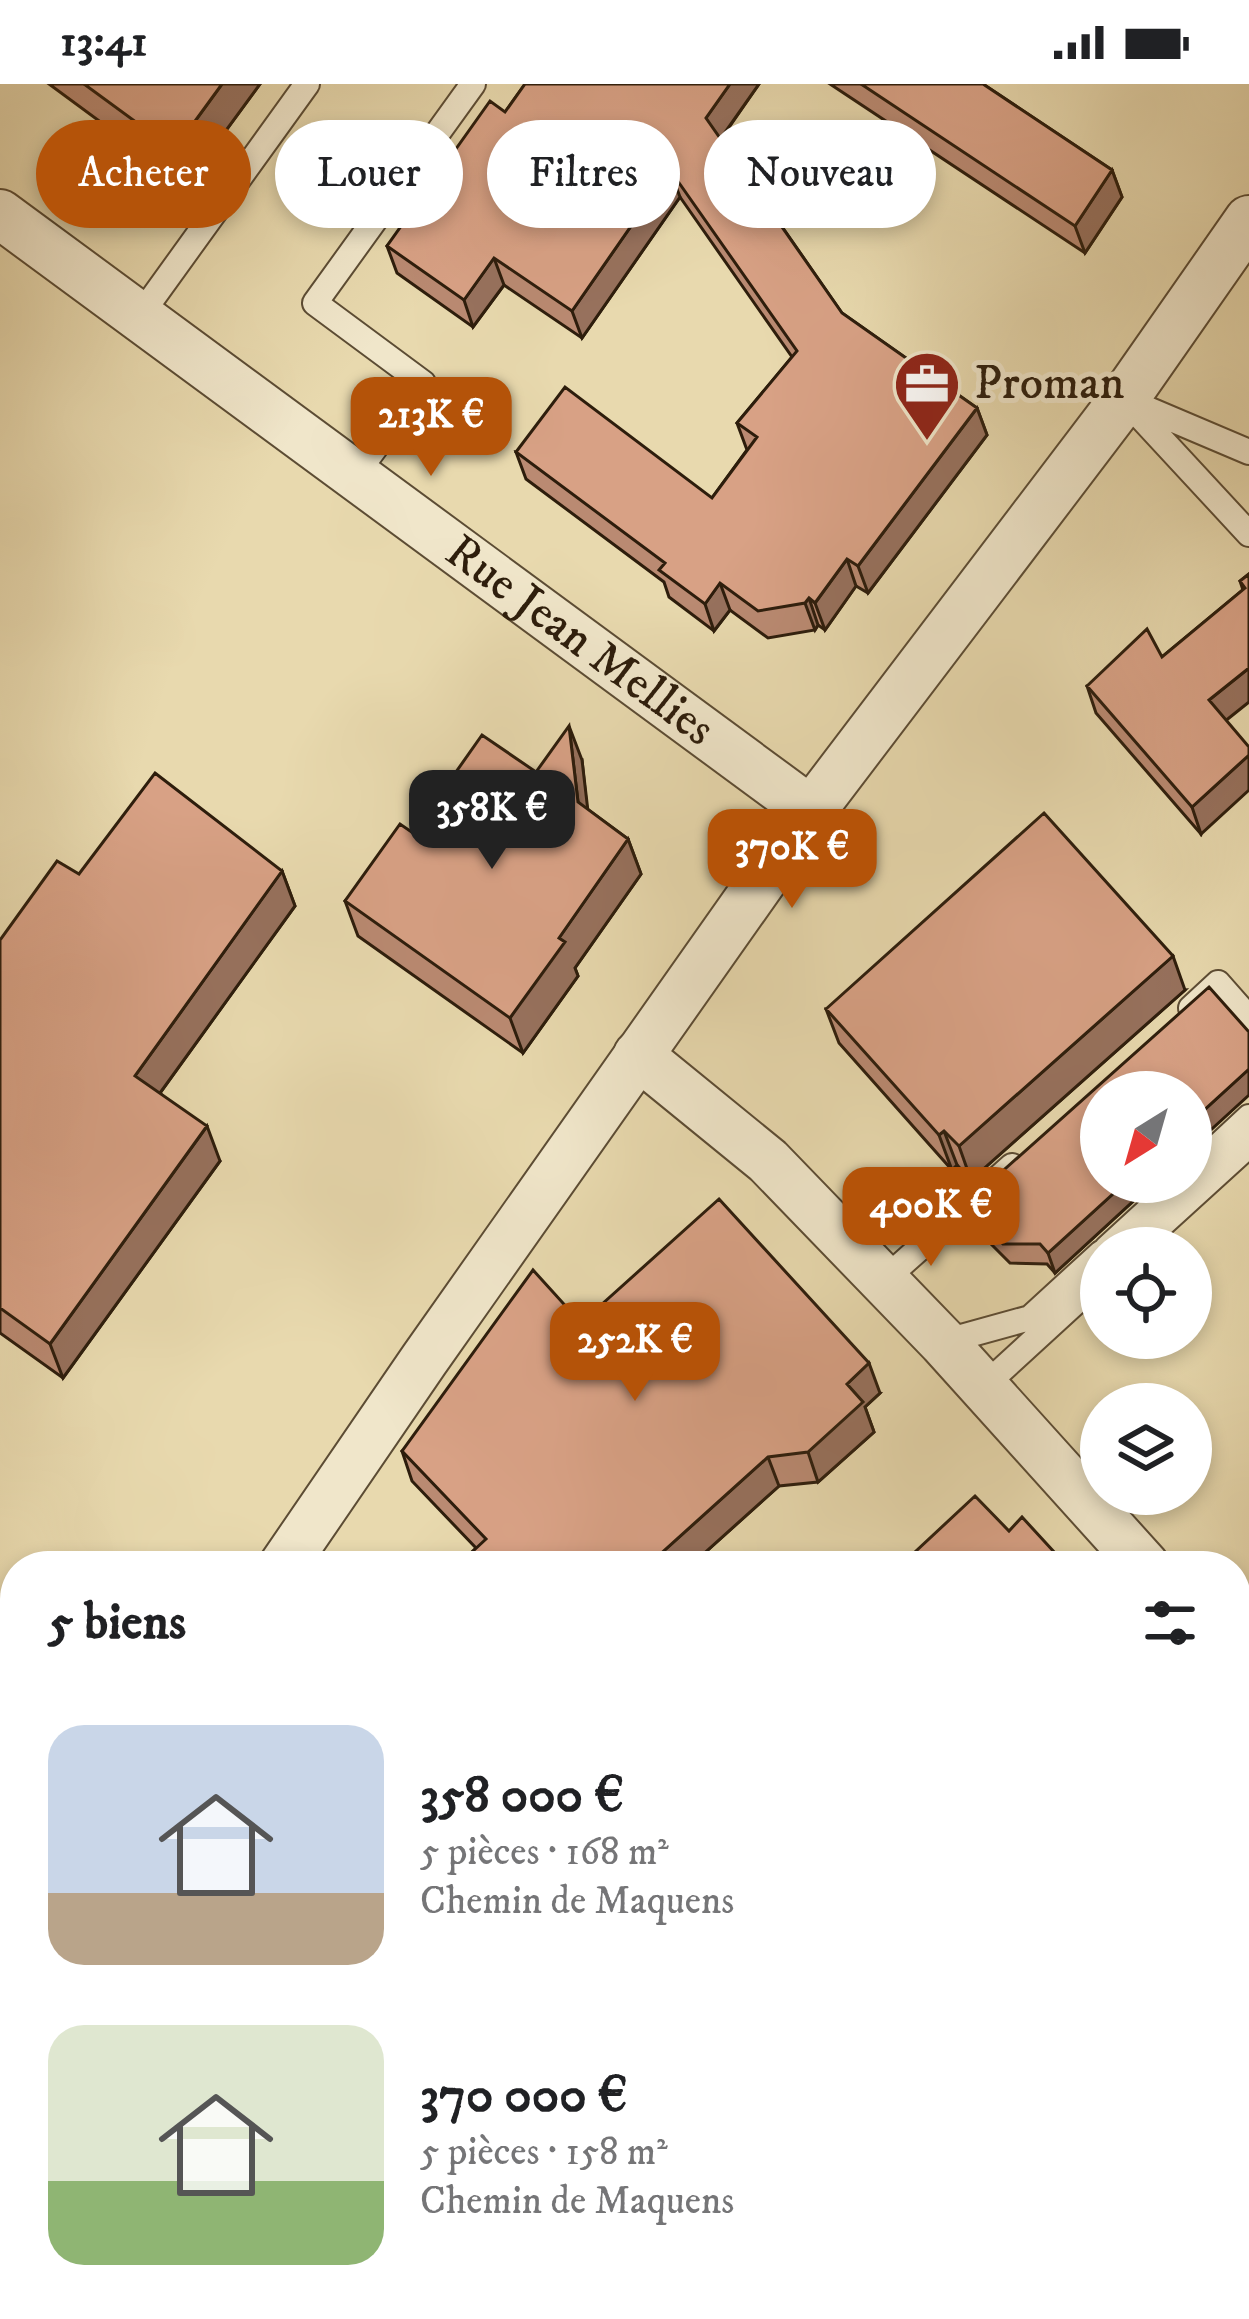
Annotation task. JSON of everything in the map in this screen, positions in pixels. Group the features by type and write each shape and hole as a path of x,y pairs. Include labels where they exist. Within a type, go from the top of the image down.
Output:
{"street":[{"name":"Rue Jean Mellies","path":"0,214 811,811"},
{"path":"293,1551 811,811 1124,399 1249,220"},
{"path":"638,1055 768,1161 944,1342 1131,1551"}],"lane":[{"path":"139,316 307,84"},
{"path":"355,475 423,383 315,303 473,84"},
{"path":"1124,399 1249,452"},
{"path":"1124,399 1249,534"},
{"path":"1165,1030 1218,983 1249,1018"},
{"path":"1212,1151 1249,1117"},
{"path":"1159,1227 1249,1145"},
{"path":"884,1280 1024,1155"},
{"path":"1130,1227 1155,1203"},
{"path":"944,1342 1030,1318 1080,1273"},
{"path":"983,1387 1080,1299"}],"building":[{"path":"84,84 222,84 196,120 133,120"},
{"path":"525,84 730,84 704,120 704,218 680,184 680,120 487,120 487,228 630,228 572,311 494,258 464,300 387,246 400,228 463,228 463,139 490,101 505,112"},
{"path":"861,84 983,84 1112,170 1075,226 936,134 936,120 915,120"},
{"path":"711,228 783,228 842,313 977,408 858,566 847,559 815,603 809,598 805,603 758,611 720,583 705,604 659,570 665,563 516,452 565,387 712,498 757,437 737,423 797,351"},
{"path":"1249,574 1249,668 1209,700 1249,747 1249,755 1192,807 1087,686 1147,629 1162,657 1245,588 1240,581"},
{"path":"569,726 578,802 628,839 559,938 565,942 510,1018 345,901 400,824 413,833 482,735 536,772"},
{"path":"155,773 282,871 135,1076 207,1126 50,1344 0,1308 0,940 57,861 79,874"},
{"path":"1044,813 1173,956 959,1146 944,1131 939,1135 826,1009"},
{"path":"1209,987 1249,1032 1249,1069 1212,1103 1212,1071 1115,1071"},
{"path":"1080,1102 1080,1203 1103,1203 1048,1253 1040,1244 1003,1244 981,1222 1003,1202 987,1185"},
{"path":"719,1199 869,1363 847,1384 863,1402 808,1452 768,1457 664,1551 473,1551 486,1539 402,1451 533,1270 581,1323"},
{"path":"975,1496 1009,1531 1022,1517 1053,1551 916,1551"}],"place":[{"name":"Proman","path":"927,443"}]}
